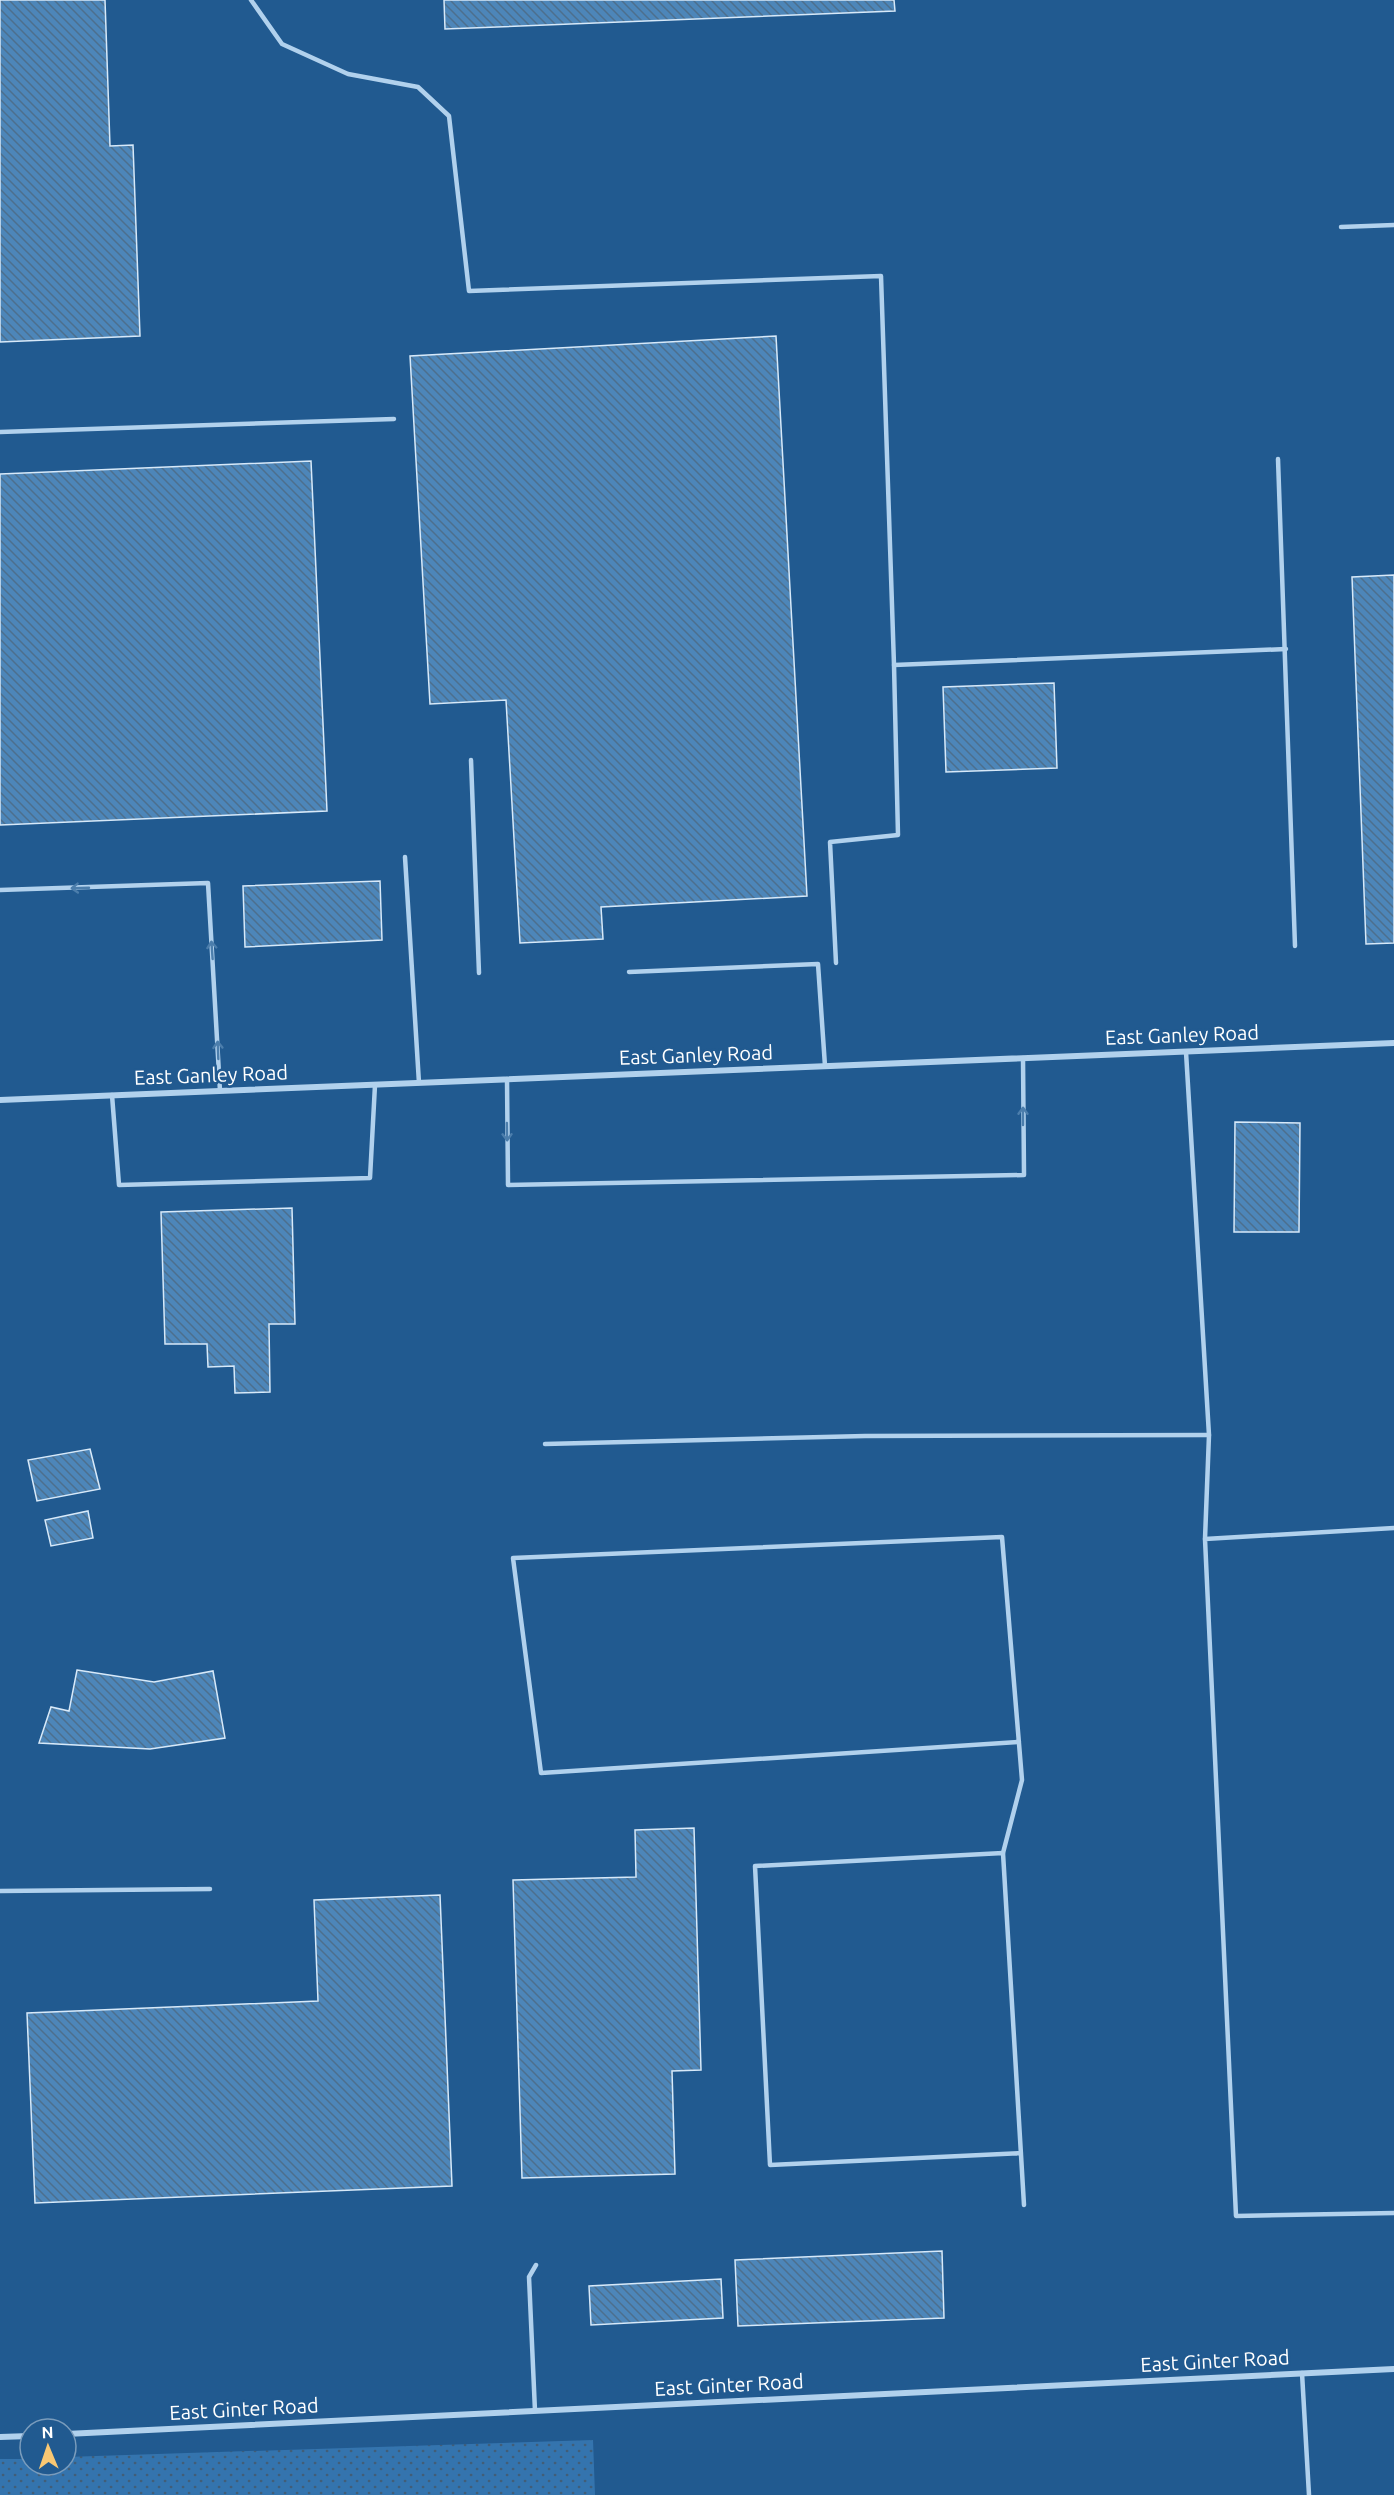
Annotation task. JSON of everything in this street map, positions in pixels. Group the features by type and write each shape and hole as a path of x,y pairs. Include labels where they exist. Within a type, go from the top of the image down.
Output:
{"street":[{"name":"East Ganley Road","path":"0,1100 1394,1043"},
{"name":"East Ginter Road","path":"78,2433 1394,2369"},
{"path":"0,2437 18,2436"}],"lane":[{"path":"251,0 282,44 348,74 418,87 449,116 469,291 881,276 898,835 830,842 836,963"},
{"path":"1341,227 1394,225"},
{"path":"0,432 394,419"},
{"path":"1278,459 1295,946"},
{"path":"894,665 1286,649"},
{"path":"471,760 479,973"},
{"path":"405,857 419,1083"},
{"path":"0,890 208,883 220,1091"},
{"path":"628,972 818,964 825,1066"},
{"path":"1186,1052 1209,1435 1205,1539 1236,2216 1394,2213"},
{"path":"507,1079 508,1185 1024,1174 1023,1058"},
{"path":"112,1095 119,1185 370,1178 375,1085"},
{"path":"545,1444 865,1436 1209,1435"},
{"path":"1205,1539 1394,1528"},
{"path":"1019,1742 541,1773 513,1558 1002,1537 1019,1742 1022,1780 1003,1853 1024,2205"},
{"path":"1003,1853 755,1866 770,2165 1021,2153"},
{"path":"0,1891 210,1888"},
{"path":"535,2411 529,2277 536,2265"},
{"path":"1302,2373 1309,2495"}],"shaded area":[{"path":"593,2440 595,2495 0,2495 0,2459 18,2459 18,2477 78,2477 78,2457"}],"building":[{"path":"0,0 105,0 110,146 133,145 140,336 0,342"},
{"path":"444,0 894,0 895,11 445,29"},
{"path":"776,336 807,896 601,907 603,939 520,943 506,700 430,704 410,356"},
{"path":"311,461 327,811 0,825 0,474"},
{"path":"1394,575 1394,943 1366,944 1352,577"},
{"path":"1054,683 1057,768 946,772 943,687"},
{"path":"380,881 382,940 245,947 243,886"},
{"path":"1235,1122 1300,1123 1299,1232 1234,1232"},
{"path":"292,1208 295,1324 269,1324 270,1392 235,1393 234,1366 208,1367 207,1344 165,1344 161,1212"},
{"path":"90,1449 100,1489 37,1501 28,1460"},
{"path":"88,1511 93,1538 51,1546 45,1520"},
{"path":"77,1670 154,1682 213,1671 225,1738 150,1749 39,1743 51,1707 69,1711"},
{"path":"694,1828 701,2070 672,2071 675,2174 522,2178 513,1880 636,1877 635,1830"},
{"path":"440,1895 452,2186 35,2203 27,2013 318,2001 314,1900"},
{"path":"942,2251 944,2318 738,2326 735,2260"},
{"path":"721,2279 723,2318 591,2325 589,2286"}]}
